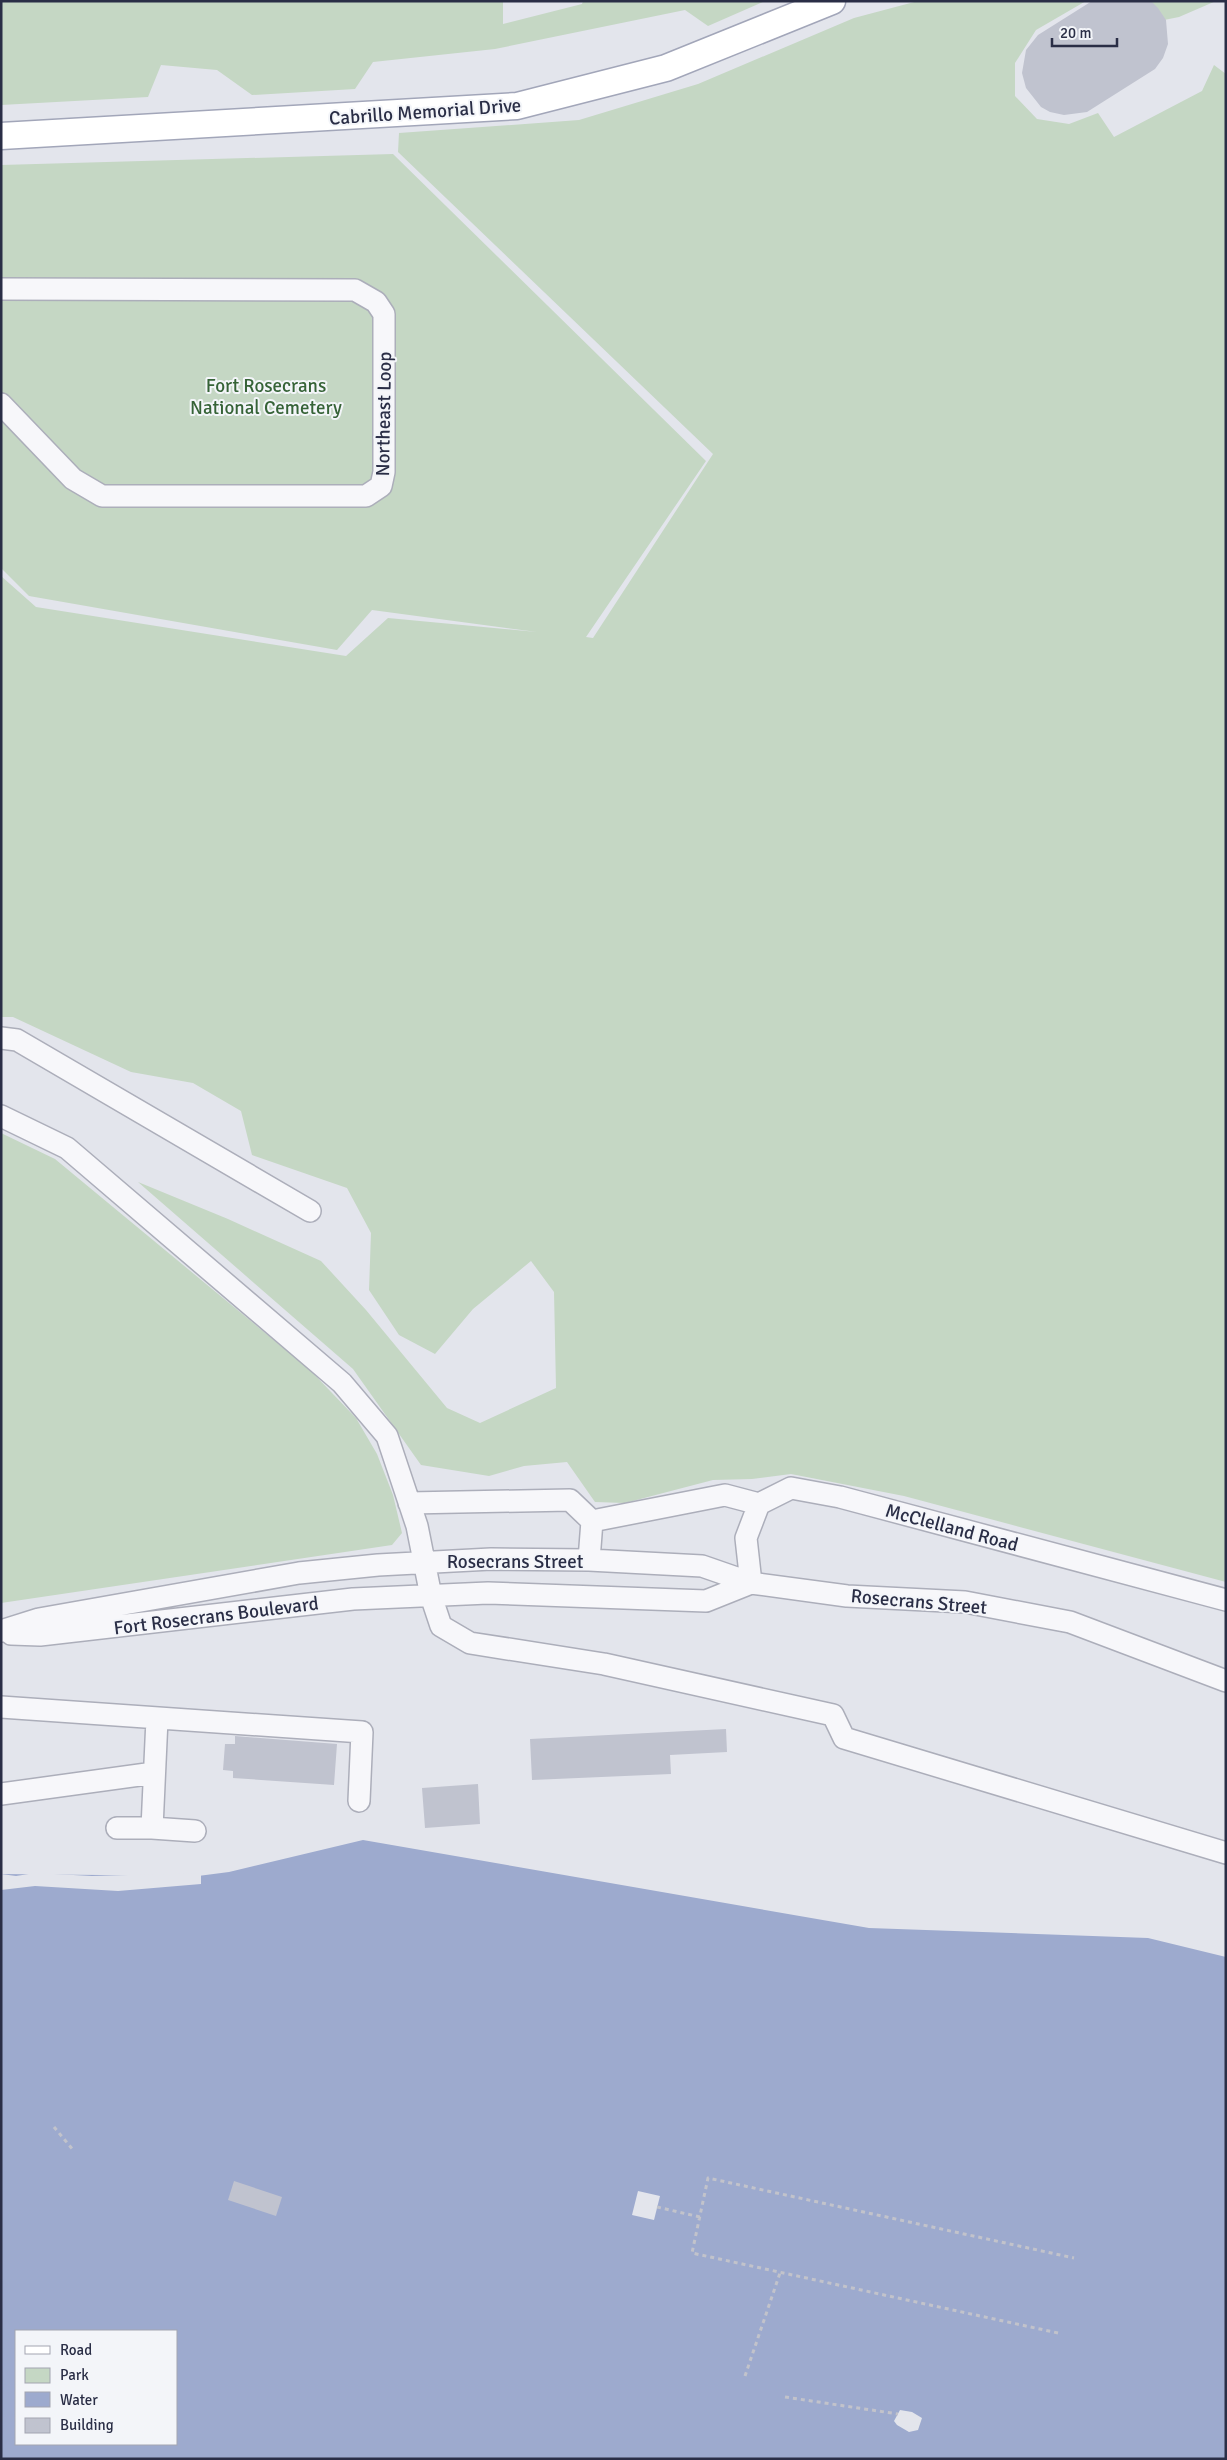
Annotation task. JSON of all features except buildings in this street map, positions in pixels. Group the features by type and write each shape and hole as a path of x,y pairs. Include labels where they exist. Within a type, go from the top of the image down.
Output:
{"main road":[{"name":"Cabrillo Memorial Drive","path":"1,136 517,106 666,68 832,1"}],"street":[{"name":"Northeast Loop","path":"1,289 355,290 376,302 384,314 384,472 381,486 366,496 102,496 74,480 1,404"},
{"path":"1,1038 18,1040 310,1211"},
{"path":"1,1116 67,1148 342,1383 387,1436 426,1562 431,1596 441,1626 470,1643 604,1664 833,1715 844,1738 1226,1853"},
{"name":"McClelland Road","path":"758,1504 791,1488 840,1497 1226,1600"},
{"path":"592,1521 724,1495 758,1504 746,1538 751,1583"},
{"path":"409,1503 570,1500 592,1521"},
{"path":"589,1560 592,1521"},
{"name":"Rosecrans Street","path":"426,1562 491,1559 589,1560 702,1566 751,1583 847,1596 965,1602 1061,1620 1226,1681"},
{"name":"Fort Rosecrans Boulevard","path":"1,1633 39,1619 300,1573 426,1562"},
{"name":"Rosecrans Street","path":"431,1596 488,1593 706,1601 751,1583"},
{"name":"Fort Rosecrans Boulevard","path":"1,1633 40,1635 353,1599 431,1596"},
{"path":"1,1707 362,1732 359,1801"},
{"path":"152,1828 157,1719"},
{"path":"1,1794 154,1773"},
{"path":"117,1828 195,1830"}],"path":[{"path":"54,2127 74,2152"},
{"path":"1058,2333 692,2254 708,2178 1074,2258"},
{"path":"657,2207 700,2217"},
{"path":"745,2376 780,2273"},
{"path":"785,2397 898,2414"}],"green space":[{"path":"1,1 503,1 503,24 582,4 583,1 765,1 708,26 685,10 495,49 373,62 355,89 252,95 217,70 161,65 148,97 1,105"},
{"name":"Fort Rosecrans National Cemetery","path":"918,1 1086,1 1036,30 1015,63 1015,96 1037,119 1069,124 1098,113 1114,137 1202,91 1214,65 1226,74 1226,1582 904,1496 791,1474 752,1479 713,1480 625,1503 595,1502 567,1462 524,1466 489,1476 421,1465 353,1369 138,1182 228,1219 321,1261 366,1310 447,1408 480,1423 556,1388 554,1292 531,1261 473,1309 435,1354 399,1335 369,1290 371,1233 347,1188 252,1155 241,1111 193,1083 131,1072 13,1017 1,1017 1,576 36,607 346,656 388,618 537,632 372,610 337,650 29,596 1,568 1,165 393,154 706,461 586,637 593,638 713,454 398,152 399,133 579,120 698,84 854,18"},
{"path":"1149,1 1216,1 1179,17 1164,20"},
{"path":"1,1133 55,1159 310,1370 356,1418 377,1454 393,1495 402,1533 392,1545 1,1603"}],"water":[{"path":"363,1840 869,1928 1148,1938 1226,1957 1226,2459 1,2459 1,1874 198,1876 229,1872"}],"pier":[{"path":"35,1873 92,1876 201,1873 201,1884 118,1891 35,1886 1,1890 1,1874 16,1876"},
{"path":"638,2191 660,2196 654,2220 632,2215"},
{"path":"900,2410 912,2412 922,2418 918,2430 909,2432 897,2425 894,2421"}]}
